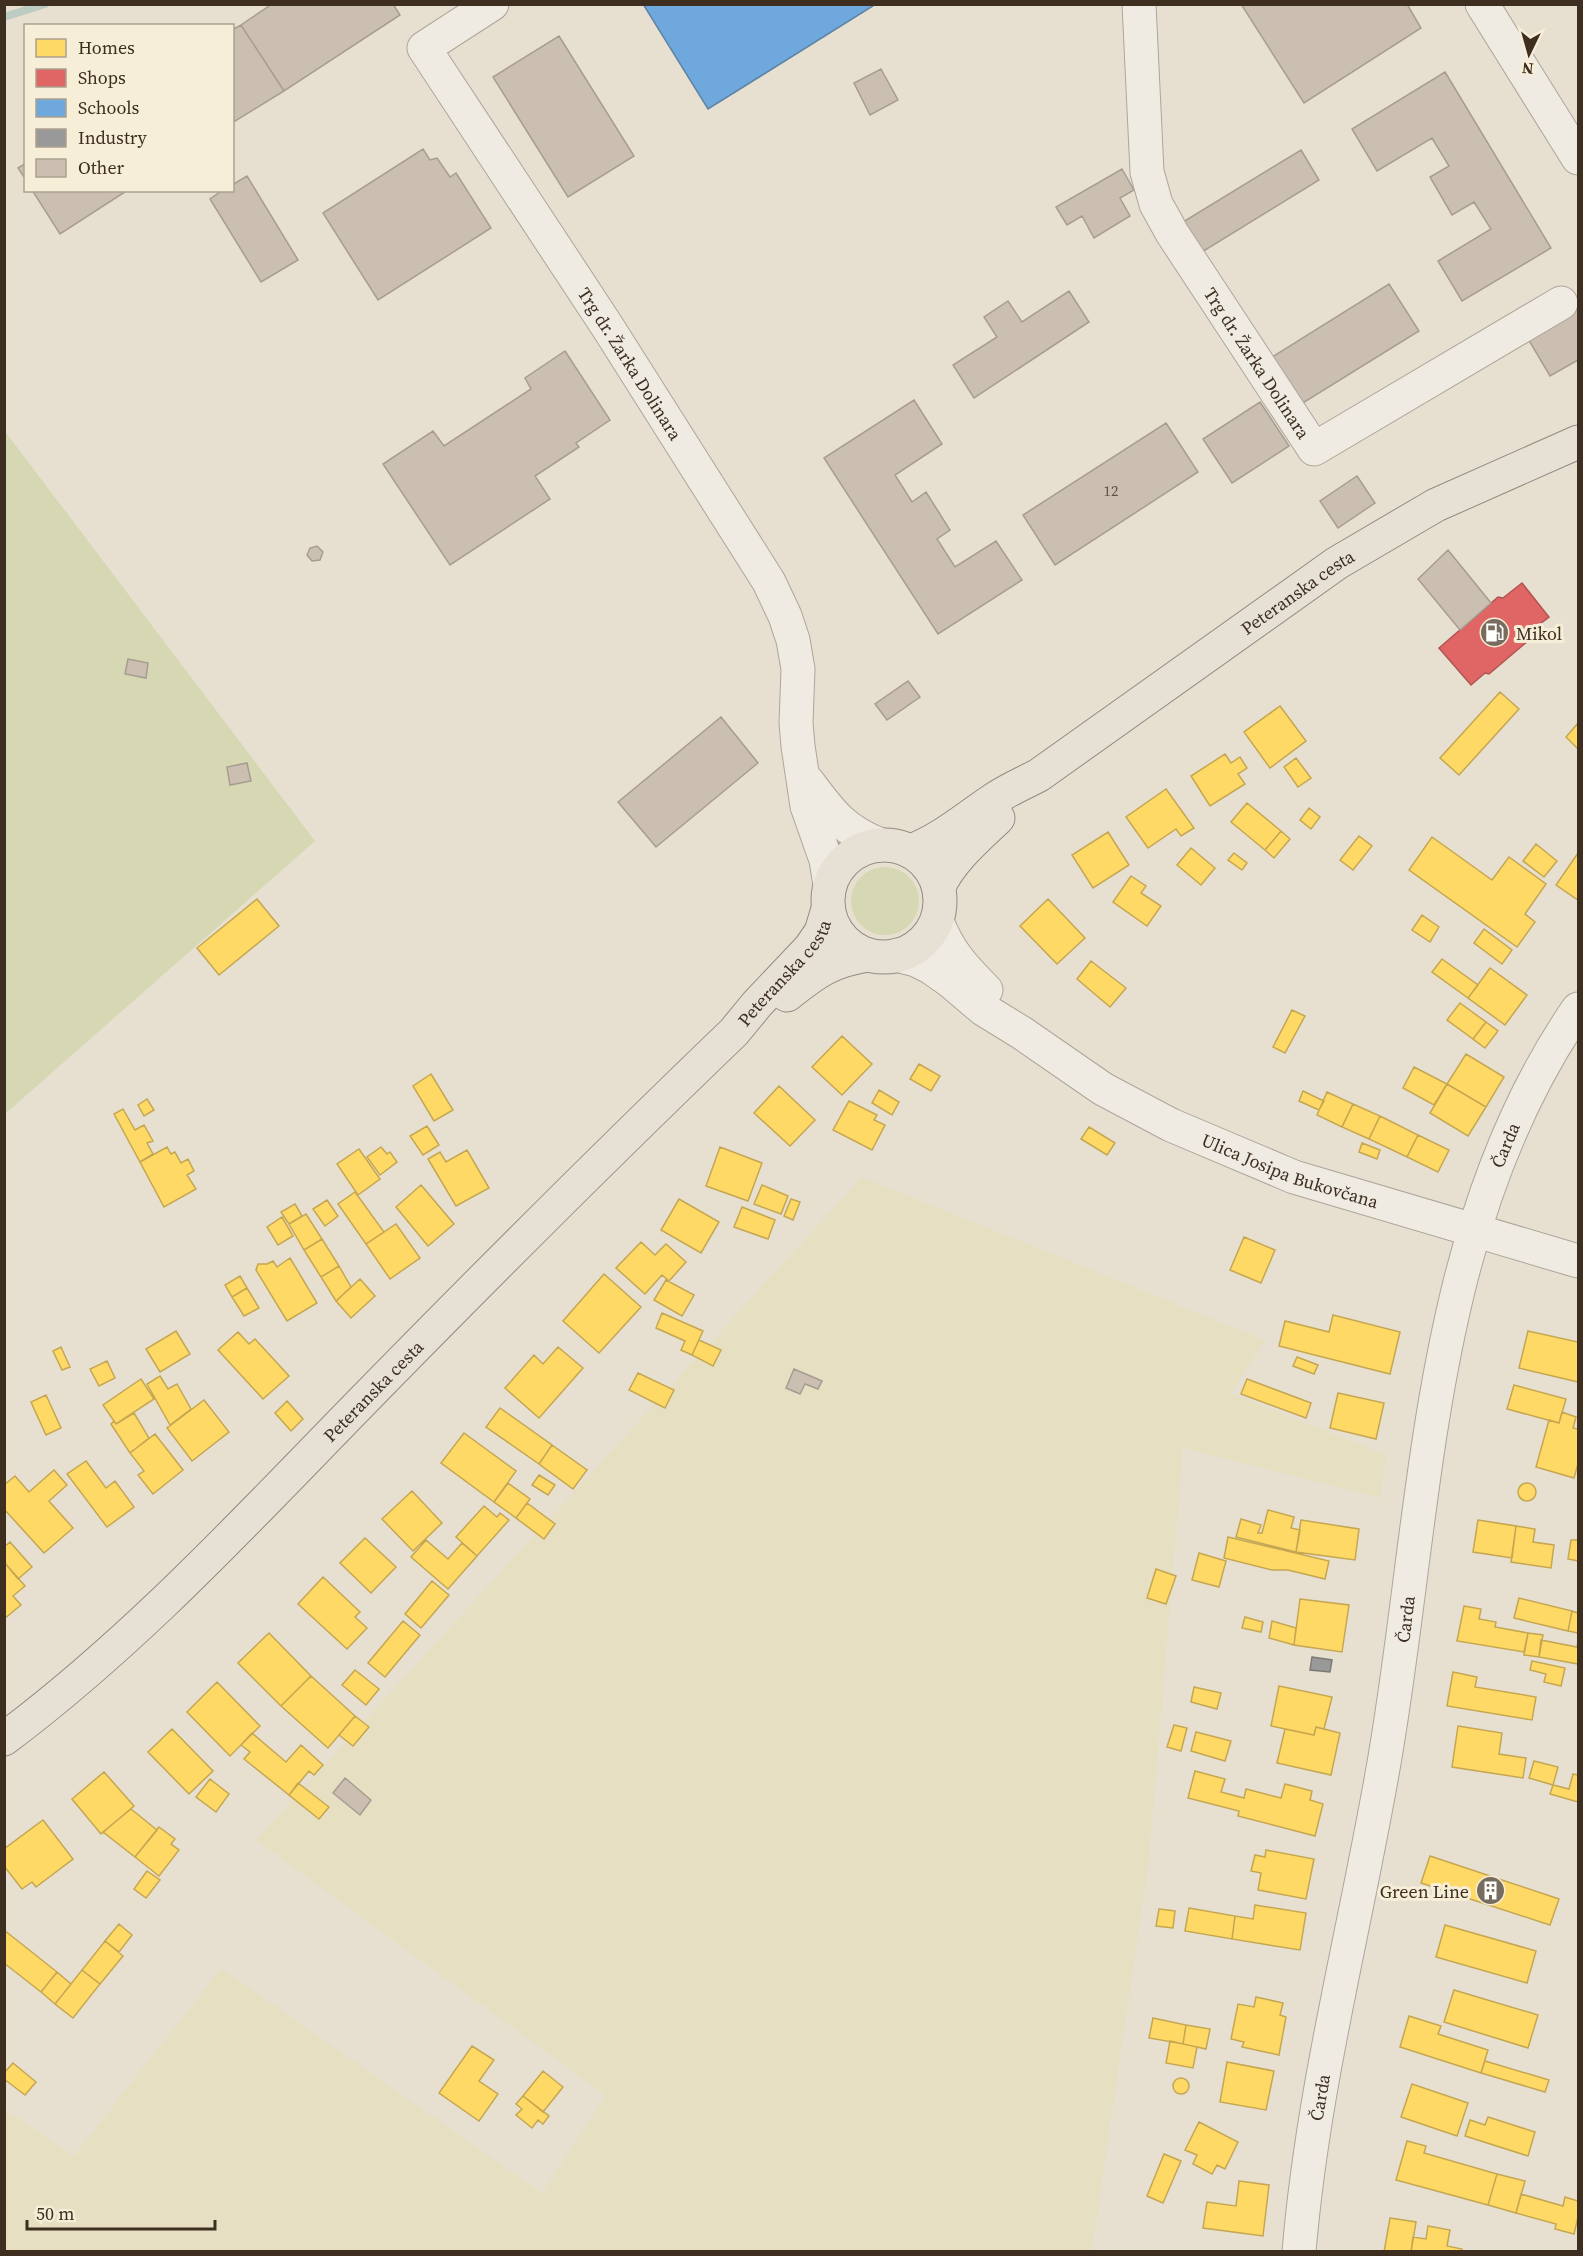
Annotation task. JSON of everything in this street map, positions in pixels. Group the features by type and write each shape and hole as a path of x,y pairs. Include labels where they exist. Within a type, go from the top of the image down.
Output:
{"main road":[{"name":"Peteranska cesta","path":"896,848 930,844 959,826 995,798 1039,776 1337,563 1436,505 1578,442"},
{"name":"Peteranska cesta","path":"939,886 946,873 972,842 1039,776"},
{"path":"864,848 896,848 921,858 932,871 939,886 940,904 937,921 928,936 914,949 883,955 854,948 833,924 829,897 837,869 849,857 864,848"},
{"name":"Peteranska cesta","path":"4,1739 55,1699 172,1593 546,1214 734,1032 821,933 829,897"},
{"name":"Peteranska cesta","path":"734,1032 770,1010 819,971 844,958 883,955"}],"street":[{"name":"Trg dr. Žarka Dolinara","path":"492,4 424,48 607,326 769,582 793,640 798,669 796,723 802,774 807,806 826,860 829,897"},
{"name":"Trg dr. Žarka Dolinara","path":"1138,4 1147,172 1156,204 1172,233 1314,449 1561,303"},
{"path":"1482,4 1578,158"},
{"name":"Trg dr. Žarka Dolinara","path":"802,774 831,814 848,830 861,838 896,848"},
{"name":"Ulica Josipa Bukovčana","path":"937,921 945,942 964,968 996,999 1022,1033"},
{"name":"Ulica Josipa Bukovčana","path":"883,955 916,960 930,968 950,981 983,1009 1103,1089 1171,1125 1294,1177 1578,1261"},
{"name":"Čarda","path":"1299,2252 1311,2139 1392,1718 1423,1487 1440,1382 1460,1281 1496,1164 1534,1081 1578,1009"}],"shaded area":[{"path":"862,1177 1265,1340 1231,1393 1386,1455 1381,1498 1183,1448 1149,1859 1092,2251 5,2251 4,2108 74,2156 221,1968 542,2193 606,2096 256,1840"}],"green space":[{"path":"4,430 315,841 5,1114 4,1114"},
{"path":"885,867 898,870 909,877 916,888 919,901 916,914 909,925 898,932 885,935 872,932 861,925 854,914 851,901 854,888 861,877 872,870"}],"building: Homes":[{"path":"1500,692 1519,709 1459,775 1440,758"},
{"path":"1280,706 1306,741 1270,768 1244,732"},
{"path":"1578,723 1578,749 1566,737"},
{"path":"1225,754 1231,763 1240,757 1247,768 1238,774 1245,784 1210,806 1191,776"},
{"path":"1296,758 1311,778 1298,787 1284,767"},
{"path":"1166,789 1194,828 1181,836 1176,829 1148,848 1126,817"},
{"path":"1247,803 1281,831 1265,850 1231,822"},
{"path":"1309,808 1320,817 1311,829 1300,820"},
{"path":"1281,831 1290,839 1274,858 1265,850"},
{"path":"1108,832 1129,865 1093,888 1072,855"},
{"path":"1359,836 1372,846 1353,870 1340,860"},
{"path":"1432,837 1492,880 1509,857 1546,884 1525,914 1535,922 1517,947 1409,870"},
{"path":"1536,844 1557,861 1544,877 1523,861"},
{"path":"1191,848 1215,868 1201,885 1177,865"},
{"path":"1234,853 1247,863 1242,870 1228,860"},
{"path":"1578,853 1578,900 1556,885"},
{"path":"1131,876 1146,886 1141,893 1161,906 1147,926 1113,902"},
{"path":"257,899 279,926 219,975 197,948"},
{"path":"1048,899 1085,938 1057,964 1020,926"},
{"path":"1422,915 1439,927 1430,942 1412,930"},
{"path":"1484,929 1512,950 1502,964 1474,943"},
{"path":"1442,959 1478,985 1468,998 1432,972"},
{"path":"1091,961 1126,988 1110,1007 1077,979"},
{"path":"1490,968 1527,995 1505,1025 1468,998"},
{"path":"1460,1003 1486,1022 1473,1039 1447,1020"},
{"path":"1292,1010 1305,1016 1285,1053 1273,1047"},
{"path":"1486,1022 1498,1031 1485,1048 1473,1039"},
{"path":"842,1036 872,1064 842,1095 812,1067"},
{"path":"1466,1054 1504,1077 1486,1107 1447,1084"},
{"path":"919,1064 940,1076 931,1091 910,1079"},
{"path":"1414,1067 1447,1084 1434,1105 1403,1088"},
{"path":"431,1074 453,1110 434,1121 413,1086"},
{"path":"1447,1084 1486,1107 1468,1136 1430,1113"},
{"path":"779,1086 815,1120 790,1146 754,1113"},
{"path":"879,1090 899,1102 892,1115 872,1103"},
{"path":"1303,1091 1324,1101 1319,1110 1299,1101"},
{"path":"1327,1092 1353,1104 1342,1127 1317,1115"},
{"path":"147,1099 154,1110 144,1116 138,1105"},
{"path":"849,1101 877,1115 874,1120 885,1125 872,1150 833,1130"},
{"path":"1353,1104 1380,1116 1369,1139 1342,1127"},
{"path":"123,1109 135,1130 144,1125 153,1141 147,1143 153,1154 140,1162 114,1114"},
{"path":"1380,1116 1418,1135 1407,1157 1369,1139"},
{"path":"427,1126 439,1145 423,1155 410,1136"},
{"path":"1089,1127 1115,1143 1107,1155 1081,1139"},
{"path":"1418,1135 1449,1150 1438,1172 1407,1157"},
{"path":"1362,1143 1380,1150 1377,1159 1359,1152"},
{"path":"167,1147 171,1154 175,1152 181,1163 188,1159 194,1171 187,1175 196,1189 164,1207 140,1162"},
{"path":"381,1147 387,1154 390,1152 397,1162 380,1175 367,1157"},
{"path":"720,1147 762,1163 748,1201 706,1186"},
{"path":"359,1149 380,1179 358,1195 337,1164"},
{"path":"467,1150 489,1188 456,1206 428,1159 440,1152 446,1162"},
{"path":"421,1185 454,1224 428,1246 396,1207"},
{"path":"762,1185 788,1196 781,1214 754,1204"},
{"path":"355,1192 384,1232 366,1244 338,1204"},
{"path":"679,1199 719,1222 701,1253 661,1230"},
{"path":"791,1199 800,1202 793,1220 784,1216"},
{"path":"327,1200 338,1216 325,1226 313,1209"},
{"path":"295,1204 302,1216 289,1224 281,1212"},
{"path":"742,1207 775,1220 768,1239 734,1227"},
{"path":"306,1214 322,1239 304,1250 289,1224"},
{"path":"282,1217 293,1236 278,1245 267,1227"},
{"path":"396,1224 420,1258 390,1279 366,1244"},
{"path":"1244,1237 1275,1250 1261,1283 1230,1270"},
{"path":"322,1239 339,1266 321,1277 304,1250"},
{"path":"641,1242 655,1255 666,1244 686,1262 669,1281 662,1275 645,1294 616,1268"},
{"path":"290,1258 317,1303 287,1321 256,1270 258,1264 273,1261 277,1267"},
{"path":"339,1266 351,1287 336,1301 321,1277"},
{"path":"604,1274 641,1307 599,1353 563,1321"},
{"path":"240,1276 247,1288 232,1297 225,1285"},
{"path":"360,1279 375,1296 351,1318 336,1301"},
{"path":"666,1280 694,1295 682,1316 654,1300"},
{"path":"247,1288 259,1308 244,1316 232,1297"},
{"path":"662,1313 703,1331 692,1355 681,1350 685,1341 656,1328"},
{"path":"1333,1315 1400,1332 1390,1374 1279,1346 1285,1321 1329,1332"},
{"path":"176,1331 190,1354 160,1372 146,1349"},
{"path":"1528,1331 1578,1342 1578,1382 1519,1368"},
{"path":"238,1332 249,1344 255,1339 289,1376 263,1399 218,1350"},
{"path":"699,1340 721,1350 713,1366 692,1355"},
{"path":"61,1347 70,1367 62,1370 53,1351"},
{"path":"558,1347 583,1368 539,1418 505,1388 534,1355 543,1364"},
{"path":"1297,1357 1318,1365 1314,1374 1293,1366"},
{"path":"107,1361 115,1378 99,1386 90,1369"},
{"path":"638,1373 674,1390 665,1408 629,1390"},
{"path":"160,1376 168,1389 177,1384 191,1409 170,1425 147,1384"},
{"path":"141,1379 154,1399 116,1424 103,1405"},
{"path":"1247,1379 1311,1403 1306,1418 1241,1394"},
{"path":"1514,1385 1566,1399 1559,1423 1507,1409"},
{"path":"1338,1393 1384,1403 1376,1439 1330,1428"},
{"path":"46,1395 61,1428 46,1435 31,1402"},
{"path":"204,1400 229,1432 192,1461 167,1428"},
{"path":"287,1401 303,1419 291,1431 275,1413"},
{"path":"500,1408 552,1445 539,1464 486,1427"},
{"path":"1562,1412 1576,1417 1573,1428 1578,1429 1578,1464 1574,1478 1536,1467 1549,1420 1559,1423"},
{"path":"134,1413 149,1438 130,1453 111,1424 114,1421 116,1424"},
{"path":"464,1433 516,1471 494,1502 441,1463"},
{"path":"155,1434 183,1470 153,1494 138,1475 144,1471 130,1453"},
{"path":"552,1445 587,1470 573,1489 539,1464"},
{"path":"86,1461 106,1488 115,1481 134,1507 107,1527 67,1474"},
{"path":"54,1470 67,1485 49,1501 73,1528 44,1553 4,1509 4,1485 15,1476 29,1492"},
{"path":"539,1475 555,1485 548,1495 532,1485"},
{"path":"508,1483 530,1499 516,1518 494,1502"},
{"path":"1527,1483 1533,1486 1536,1492 1533,1498 1527,1501 1521,1498 1518,1492 1521,1486"},
{"path":"412,1491 442,1523 413,1551 382,1519"},
{"path":"527,1503 555,1524 544,1539 516,1518"},
{"path":"484,1506 497,1517 500,1513 509,1520 477,1556 456,1537"},
{"path":"1268,1510 1294,1517 1291,1528 1300,1530 1296,1552 1236,1537 1241,1519 1261,1525 1258,1533 1262,1533"},
{"path":"1301,1520 1359,1529 1355,1560 1296,1552"},
{"path":"1478,1520 1516,1526 1512,1558 1473,1552"},
{"path":"1516,1526 1535,1529 1533,1542 1554,1545 1551,1568 1511,1562"},
{"path":"1228,1537 1329,1561 1325,1579 1288,1570 1272,1570 1224,1558"},
{"path":"365,1538 396,1567 371,1593 340,1563"},
{"path":"426,1540 448,1559 462,1543 477,1556 448,1589 411,1557"},
{"path":"1571,1540 1578,1540 1578,1561 1568,1559"},
{"path":"10,1542 32,1567 18,1579 4,1562 4,1547"},
{"path":"1199,1553 1226,1561 1219,1587 1192,1580"},
{"path":"4,1562 25,1586 13,1596 21,1605 4,1619"},
{"path":"1156,1569 1176,1576 1166,1604 1147,1598"},
{"path":"323,1577 360,1612 355,1617 367,1628 347,1649 298,1604"},
{"path":"432,1581 449,1595 421,1628 405,1614"},
{"path":"1519,1598 1572,1611 1568,1631 1514,1618"},
{"path":"1300,1599 1349,1605 1342,1652 1294,1645"},
{"path":"1464,1606 1481,1609 1479,1619 1496,1622 1495,1627 1528,1633 1524,1652 1457,1641"},
{"path":"1572,1611 1578,1613 1578,1633 1568,1631"},
{"path":"1245,1617 1263,1622 1261,1632 1242,1628"},
{"path":"403,1621 420,1635 385,1677 368,1663"},
{"path":"1272,1621 1296,1628 1294,1645 1269,1638"},
{"path":"269,1633 311,1676 281,1706 238,1663"},
{"path":"1528,1633 1543,1635 1539,1657 1524,1655"},
{"path":"1541,1640 1577,1647 1578,1641 1578,1664 1539,1657"},
{"path":"1532,1661 1565,1668 1561,1686 1544,1682 1546,1674 1530,1670"},
{"path":"355,1670 379,1689 366,1705 342,1685"},
{"path":"1453,1672 1477,1677 1475,1687 1536,1697 1532,1720 1447,1706"},
{"path":"311,1676 355,1716 328,1748 281,1706"},
{"path":"217,1682 260,1726 230,1756 187,1712"},
{"path":"1279,1686 1332,1697 1324,1729 1316,1727 1314,1735 1271,1726"},
{"path":"1194,1687 1221,1693 1217,1709 1191,1702"},
{"path":"355,1716 369,1727 353,1746 339,1735"},
{"path":"1174,1725 1187,1728 1181,1751 1167,1747"},
{"path":"1458,1726 1502,1733 1499,1754 1526,1758 1523,1778 1452,1767"},
{"path":"1316,1727 1340,1733 1331,1775 1277,1763 1285,1729 1314,1735"},
{"path":"172,1729 213,1771 189,1794 148,1752"},
{"path":"1196,1732 1231,1741 1225,1761 1191,1751"},
{"path":"252,1733 286,1762 301,1745 323,1765 314,1775 309,1771 289,1795 244,1759 250,1752 241,1745"},
{"path":"1534,1761 1558,1767 1553,1785 1529,1778"},
{"path":"1195,1771 1225,1779 1221,1792 1244,1798 1246,1789 1281,1798 1285,1784 1312,1791 1310,1800 1323,1804 1315,1836 1238,1816 1239,1811 1188,1798"},
{"path":"104,1772 134,1806 101,1834 72,1799"},
{"path":"1573,1774 1578,1775 1578,1802 1550,1794 1553,1785 1569,1789"},
{"path":"210,1779 229,1794 216,1812 196,1797"},
{"path":"298,1783 329,1807 319,1819 289,1795"},
{"path":"131,1809 157,1830 135,1857 103,1832"},
{"path":"43,1820 73,1859 36,1887 32,1882 22,1889 4,1866 4,1849"},
{"path":"159,1827 175,1839 171,1844 179,1850 159,1876 135,1857"},
{"path":"1266,1850 1314,1859 1306,1899 1258,1890 1261,1873 1251,1871 1255,1855 1265,1857"},
{"name":"Green Line","path":"1430,1856 1559,1899 1550,1925 1421,1883"},
{"path":"147,1871 160,1880 146,1898 134,1889"},
{"path":"1255,1905 1306,1913 1300,1950 1232,1939 1235,1916 1253,1919"},
{"path":"1189,1908 1235,1916 1232,1939 1185,1931"},
{"path":"1159,1909 1175,1911 1173,1928 1156,1926"},
{"path":"119,1924 132,1935 119,1952 105,1941"},
{"path":"1445,1925 1536,1951 1527,1983 1436,1957"},
{"path":"4,1930 57,1972 41,1992 4,1963"},
{"path":"105,1941 123,1956 100,1984 82,1970"},
{"path":"82,1970 100,1984 73,2018 55,2004"},
{"path":"57,1972 71,1984 55,2004 41,1992"},
{"path":"1454,1990 1538,2015 1528,2048 1444,2022"},
{"path":"1256,1997 1283,2003 1280,2015 1286,2017 1279,2055 1242,2047 1244,2042 1231,2039 1238,2004 1254,2007"},
{"path":"1409,2016 1441,2026 1438,2034 1488,2050 1481,2073 1400,2047"},
{"path":"1153,2018 1186,2025 1183,2044 1149,2038"},
{"path":"1186,2025 1210,2029 1206,2049 1183,2044"},
{"path":"1170,2041 1197,2047 1193,2068 1166,2063"},
{"path":"472,2046 494,2060 479,2081 498,2094 479,2121 439,2093"},
{"path":"1485,2061 1549,2080 1545,2092 1481,2073"},
{"path":"1227,2062 1274,2071 1266,2110 1220,2102"},
{"path":"13,2063 36,2082 25,2095 4,2079 4,2073"},
{"path":"543,2071 563,2087 543,2112 523,2096"},
{"path":"1181,2078 1187,2080 1189,2086 1187,2092 1181,2094 1175,2092 1173,2086 1175,2080"},
{"path":"1412,2084 1468,2103 1457,2136 1401,2117"},
{"path":"523,2096 549,2116 543,2124 538,2120 532,2128 516,2115 522,2109 516,2104"},
{"path":"1488,2117 1535,2132 1528,2156 1465,2136 1470,2120 1485,2125"},
{"path":"1199,2122 1238,2142 1225,2169 1217,2165 1212,2174 1193,2164 1197,2155 1185,2150"},
{"path":"1407,2141 1426,2146 1424,2153 1497,2174 1488,2205 1396,2180"},
{"path":"1164,2154 1181,2161 1163,2203 1147,2196"},
{"path":"1497,2174 1525,2181 1516,2213 1488,2205"},
{"path":"1239,2181 1269,2185 1263,2236 1203,2228 1207,2202 1236,2206"},
{"path":"1521,2194 1563,2206 1565,2197 1578,2201 1578,2217 1574,2234 1555,2229 1556,2224 1516,2213"},
{"path":"1390,2218 1416,2222 1411,2252 1384,2252"},
{"path":"1428,2226 1450,2230 1447,2246 1462,2249 1462,2252 1411,2252 1413,2237 1426,2239"}],"building: Shops":[{"name":"Mikol","path":"1522,583 1549,617 1532,630 1535,635 1489,674 1485,673 1471,685 1439,648 1498,597 1503,598"}],"building: Schools":[{"path":"643,4 876,4 708,109"}],"building: Industry":[{"path":"1312,1657 1332,1660 1330,1672 1310,1670"}],"building: Other":[{"path":"272,4 393,4 400,15 284,91 241,25"},
{"path":"1241,4 1407,4 1421,28 1304,103"},
{"path":"241,25 284,91 234,122 234,29"},
{"path":"559,36 634,156 568,197 493,77"},
{"path":"881,69 898,100 870,115 854,83"},
{"path":"1445,72 1551,248 1462,301 1438,261 1491,229 1474,202 1452,215 1430,177 1449,166 1432,138 1377,171 1352,129"},
{"path":"423,149 430,160 437,158 450,177 456,173 491,228 378,300 323,213"},
{"path":"1301,150 1319,180 1202,252 1183,222"},
{"path":"24,164 24,177 18,168"},
{"path":"1122,169 1134,190 1120,198 1130,216 1094,238 1082,216 1067,225 1056,207"},
{"path":"247,176 298,260 261,282 210,199 220,192 234,192 234,184"},
{"path":"33,192 125,192 60,234"},
{"path":"1389,284 1419,331 1298,406 1269,359"},
{"path":"1069,291 1089,322 974,398 953,365 997,337 984,317 1008,301 1022,322"},
{"path":"1578,307 1578,360 1550,376 1527,337"},
{"path":"565,351 610,420 576,443 579,447 535,476 550,499 450,565 383,464 433,431 444,446 531,389 525,378"},
{"path":"914,400 942,444 895,475 912,502 926,492 950,530 937,539 955,567 996,541 1022,580 938,634 824,458"},
{"path":"1260,402 1289,446 1232,483 1203,439"},
{"path":"1166,423 1198,472 1055,565 1023,515"},
{"path":"1357,476 1375,503 1338,528 1320,501"},
{"path":"317,546 323,552 320,560 312,561 307,555 310,548"},
{"path":"1448,550 1491,603 1460,630 1418,579"},
{"path":"128,659 148,663 146,678 125,674"},
{"path":"908,681 920,697 887,720 875,704"},
{"path":"721,717 758,763 656,847 618,802"},
{"path":"247,763 251,781 230,785 227,767"},
{"path":"794,1369 822,1381 818,1389 805,1384 800,1394 786,1388"},
{"path":"345,1778 371,1800 360,1815 333,1793"}],"waterway":[{"path":"4,17 45,4"}],"place":[{"name":"Mikol","path":"1495,633"},
{"name":"Green Line","path":"1490,1891"}]}
